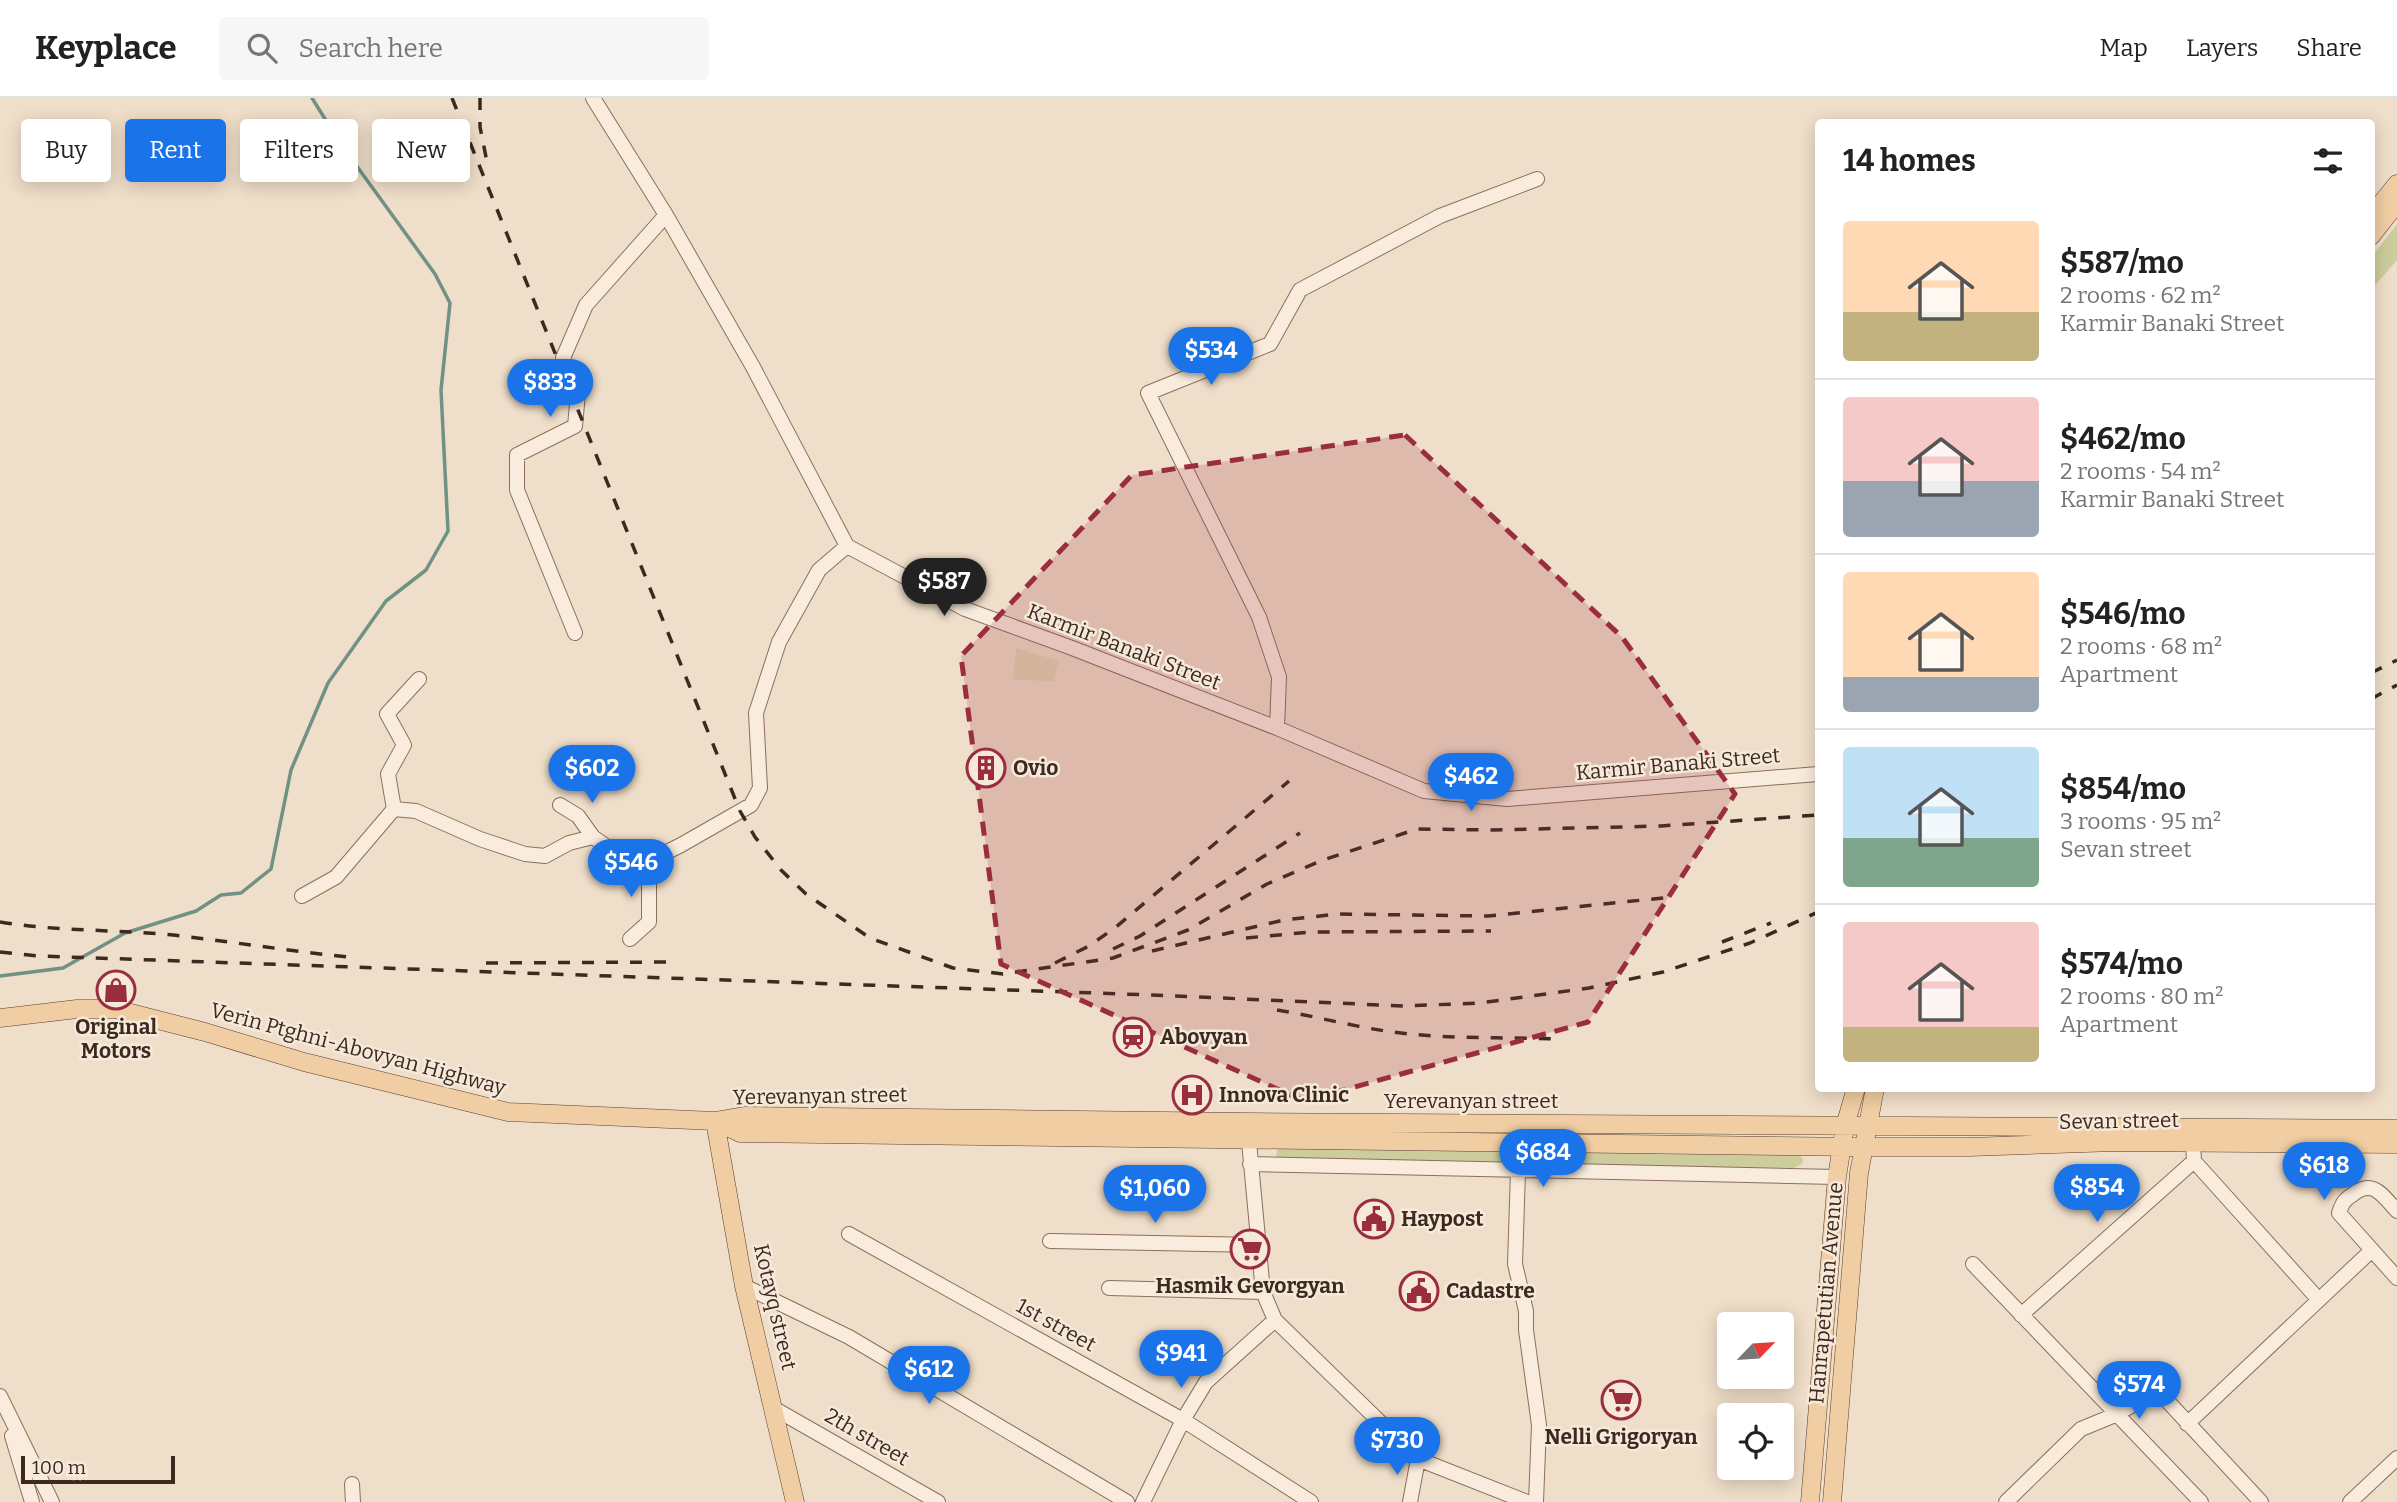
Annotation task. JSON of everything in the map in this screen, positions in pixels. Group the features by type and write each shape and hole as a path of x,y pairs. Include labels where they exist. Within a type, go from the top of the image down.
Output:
{"main road":[{"path":"2375,211 2397,184"},
{"path":"2375,231 2397,203"},
{"name":"Verin Ptghni-Abovyan Highway","path":"0,1018 76,1009 115,1009 205,1032 303,1062 508,1112 715,1121"},
{"name":"Verin Ptghni-Abovyan Highway","path":"0,1031 35,1015"},
{"name":"Hanrapetutian Avenue","path":"1810,1502 1837,1177 1844,1126 1855,1092"},
{"name":"Hanrapetutian Avenue","path":"1832,1502 1863,1147 1874,1092"},
{"name":"Yerevanyan street","path":"715,1121 758,1116 1841,1146"},
{"name":"Kotayq street","path":"715,1121 744,1286 795,1502"},
{"name":"Yerevanyan street","path":"1247,1131 1844,1126"},
{"name":"Sevan street","path":"1844,1126 2397,1129"},
{"name":"Sevan street","path":"1841,1146 1969,1147 2115,1142 2397,1143"}],"street":[{"path":"561,805 578,816 593,837 613,851 645,863 751,804 760,788 756,713 779,642 819,570 847,546 753,367 666,215 593,98"},
{"path":"1277,728 1279,677 1259,617 1148,393 1270,344 1300,290 1440,216 1537,179"},
{"path":"575,633 517,490 517,455 575,426 578,393 564,358 586,305 666,215"},
{"name":"Karmir Banaki Street","path":"847,546 965,609 1277,728 1424,791 1507,799 1815,774"},
{"path":"394,809 388,774 404,745 387,714 419,679"},
{"path":"394,809 416,811 480,839 525,854 545,856 569,843 593,837"},
{"path":"302,896 336,877 394,809"},
{"path":"630,940 649,922 649,885 645,863"},
{"path":"1247,1131 1263,1292 1275,1320 1418,1459 1527,1502"},
{"path":"2193,1143 2194,1161 2319,1300"},
{"path":"2021,1315 2194,1161"},
{"path":"1250,1164 1837,1177"},
{"path":"1518,1171 1515,1264 1526,1311 1526,1330 1539,1424 1536,1502"},
{"path":"2397,1210 2379,1191 2368,1186 2361,1187 2343,1201 2339,1213 2397,1278"},
{"name":"1st street","path":"849,1234 1183,1420 1311,1502"},
{"path":"1050,1241 1258,1245"},
{"path":"2187,1424 2372,1250"},
{"path":"1972,1264 2201,1502"},
{"path":"744,1286 849,1337 1127,1502"},
{"path":"1109,1288 1263,1292"},
{"path":"1143,1502 1183,1420 1206,1382 1275,1320"},
{"path":"2006,1502 2081,1429 2115,1415 2154,1393 2160,1393 2261,1502"},
{"path":"1,1398 32,1502"},
{"path":"1,1398 52,1502"},
{"name":"2th street","path":"775,1409 938,1502"},
{"path":"2350,1502 2397,1458"},
{"path":"1410,1502 1418,1459"},
{"path":"352,1484 354,1502"}],"highlighted area":[{"path":"1405,435 1622,637 1735,794 1588,1022 1304,1101 1001,964 961,656 1132,475"}],"shaded area":[{"path":"1016,648 1059,661 1054,681 1013,680"}],"green space":[{"path":"2397,224 2397,260 2375,285 2375,253"},
{"path":"1277,1149 1799,1154 1803,1160 1802,1164 1794,1168 1285,1163 1276,1159"}],"waterway":[{"path":"0,976 63,968 125,933 196,911 221,895 241,893 271,869 291,770 328,683 386,601 426,570 448,531 441,390 450,303 435,274 340,143 312,98"}],"railway":[{"path":"452,98 740,811 755,837 781,870 806,894 870,938 953,968 1003,974 1113,958 1188,930 1267,884 1323,860 1417,829 1661,826 1815,815"},
{"path":"480,98 480,127 488,167"},
{"path":"2375,671 2397,660"},
{"path":"2375,697 2397,685"},
{"path":"1055,963 1089,946 1116,927 1289,781"},
{"path":"1113,949 1140,936 1300,833"},
{"path":"1152,951 1284,920 1338,914 1488,916 1672,897"},
{"path":"0,952 38,956 1404,1006 1480,1003 1589,988 1663,972 1750,943 1815,913"},
{"path":"0,922 181,936 357,958"},
{"path":"1722,942 1771,923"},
{"path":"1246,938 1310,932 1491,931"},
{"path":"486,963 675,962"},
{"path":"1277,1010 1376,1030 1410,1034 1555,1039"}],"place":[{"name":"Ovio","path":"986,768"},
{"name":"Original Motors","path":"116,990"},
{"name":"Abovyan","path":"1133,1037"},
{"name":"Innova Clinic","path":"1192,1095"},
{"name":"Haypost","path":"1374,1219"},
{"name":"Hasmik Gevorgyan","path":"1250,1249"},
{"name":"Cadastre","path":"1419,1291"},
{"name":"Nelli Grigoryan","path":"1621,1400"}]}
